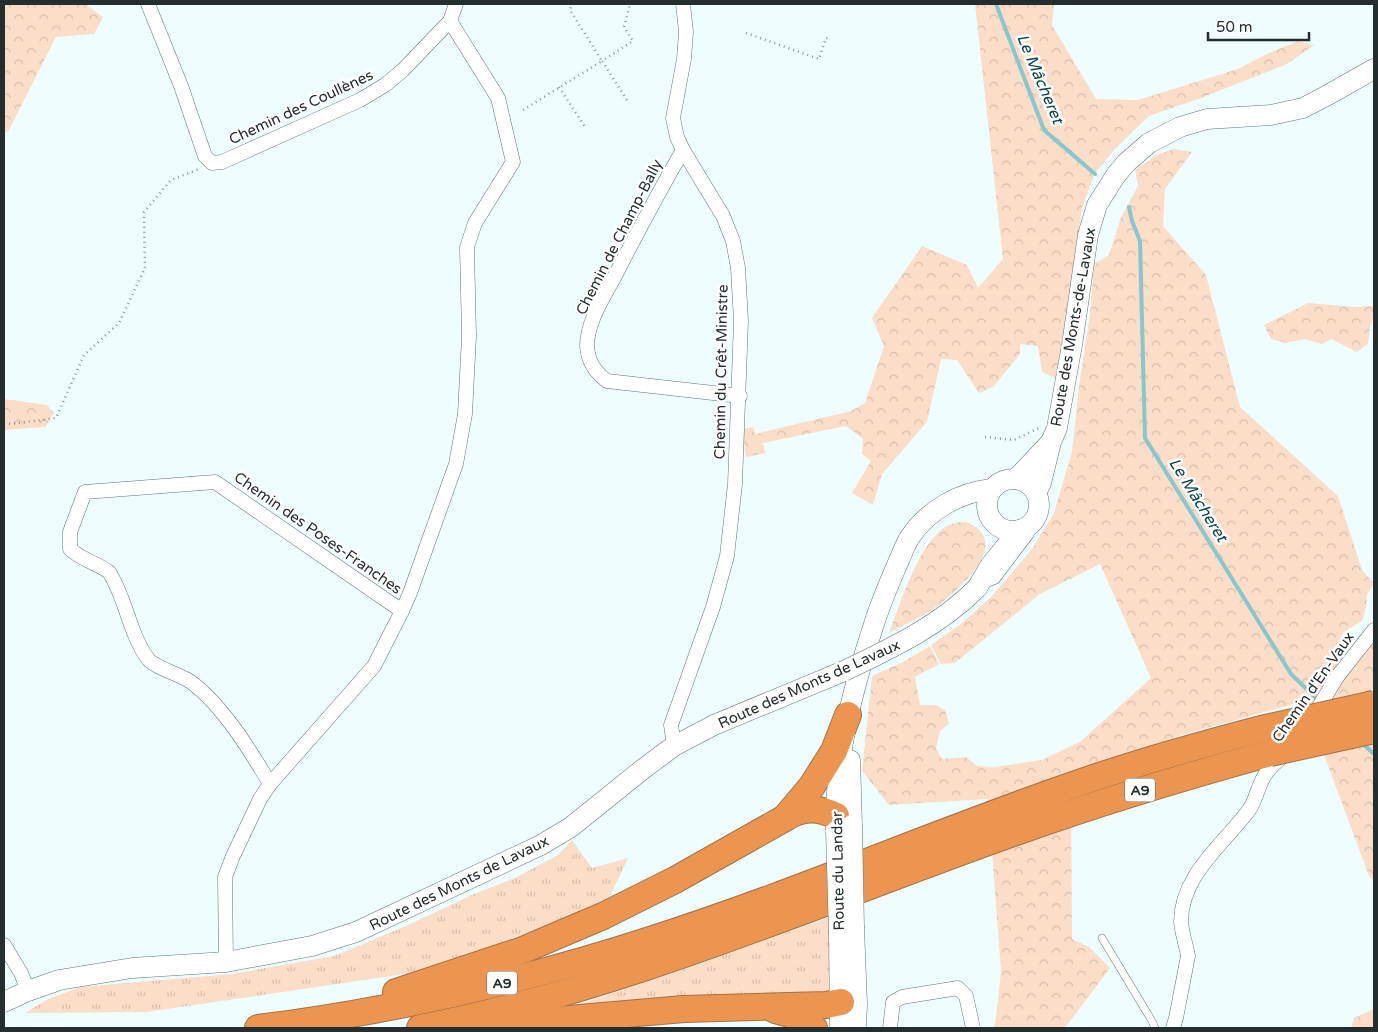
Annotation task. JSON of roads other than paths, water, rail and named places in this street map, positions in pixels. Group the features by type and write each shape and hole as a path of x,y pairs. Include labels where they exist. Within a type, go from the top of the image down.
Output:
{"highway":[{"name":"A9","path":"420,1028 524,1004 621,976 739,936 1009,822 1077,784 1203,744 1374,704"},
{"path":"785,818 812,786 834,751 848,715"},
{"name":"A9","path":"258,1028 314,1021 399,1006 522,978 589,959 1009,822 1270,753 1374,730"},
{"path":"250,1028 399,991 523,950 573,930 638,900 793,813 819,809 842,825"},
{"path":"493,1028 557,1020 684,1009 826,1005 849,992"},
{"path":"766,1008 787,1012 814,1028"}],"street":[{"name":"Chemin des Coullènes","path":"148,4 181,86 204,156 212,163 222,162 360,100 385,85 403,70 450,21 456,4"},
{"name":"Chemin du Crêt-Ministre","path":"674,746 671,725 713,607 727,556 735,484 740,396 741,321 738,268 734,241 723,216 683,150 677,137 673,118 684,59 686,32 683,4"},
{"path":"226,962 225,877 233,856 260,799 270,784 374,666 402,611 456,464 465,414 469,336 467,247 474,223 513,162 498,98 450,21"},
{"name":"Route des Monts-de-Lavaux","path":"1046,435 1057,428 1072,345 1088,235 1097,205 1121,169 1149,143 1180,127 1206,119 1272,115 1302,108 1374,69"},
{"name":"Chemin de Champ-Bally","path":"683,150 656,197 592,320 587,345 590,362 597,373 608,381 740,396"},
{"path":"1016,479 1046,435"},
{"path":"1036,493 1041,483 1046,435"},
{"path":"1016,479 1031,486 1036,493 1038,508 1017,527 994,524 987,512 988,496 992,489 1003,481 1016,479"},
{"name":"Chemin des Poses-Franches","path":"270,784 246,745 204,693 190,681 149,660 132,628 109,572 102,566 79,557 70,550 70,532 85,492 215,482 402,611"},
{"name":"Route du Landar","path":"856,1028 849,992 842,825 848,715 855,684 884,593 909,537 926,518 943,504 978,490 992,489"},
{"path":"956,500 975,505 987,512"},
{"name":"Route des Monts de Lavaux","path":"4,1002 59,980 95,973 132,968 226,962 312,946 356,932 518,857 571,827 674,746 714,725 897,646 939,621 966,599 998,566 994,544 1017,527"},
{"name":"Chemin d'En-Vaux","path":"1173,1028 1188,956 1182,934 1181,920 1187,891 1198,871 1250,808 1266,772 1295,745 1337,677 1374,630"},
{"name":"Route du Landar","path":"842,825 853,887 847,931"},
{"path":"4,945 21,973 28,991"},
{"path":"890,1028 893,1002 902,997 958,988 966,996 973,1028"},
{"name":"Route du Landar","path":"840,1028 849,992"}],"lane":[{"path":"998,566 1030,536 1017,527"},
{"path":"1102,938 1155,1028"}],"waterway":[{"name":"Le Mâcheret","path":"996,4 1044,130 1095,174"},
{"name":"Le Mâcheret","path":"1129,207 1140,241 1145,438 1291,674 1319,701"},
{"name":"Le Mâcheret","path":"1361,742 1374,754"}]}
